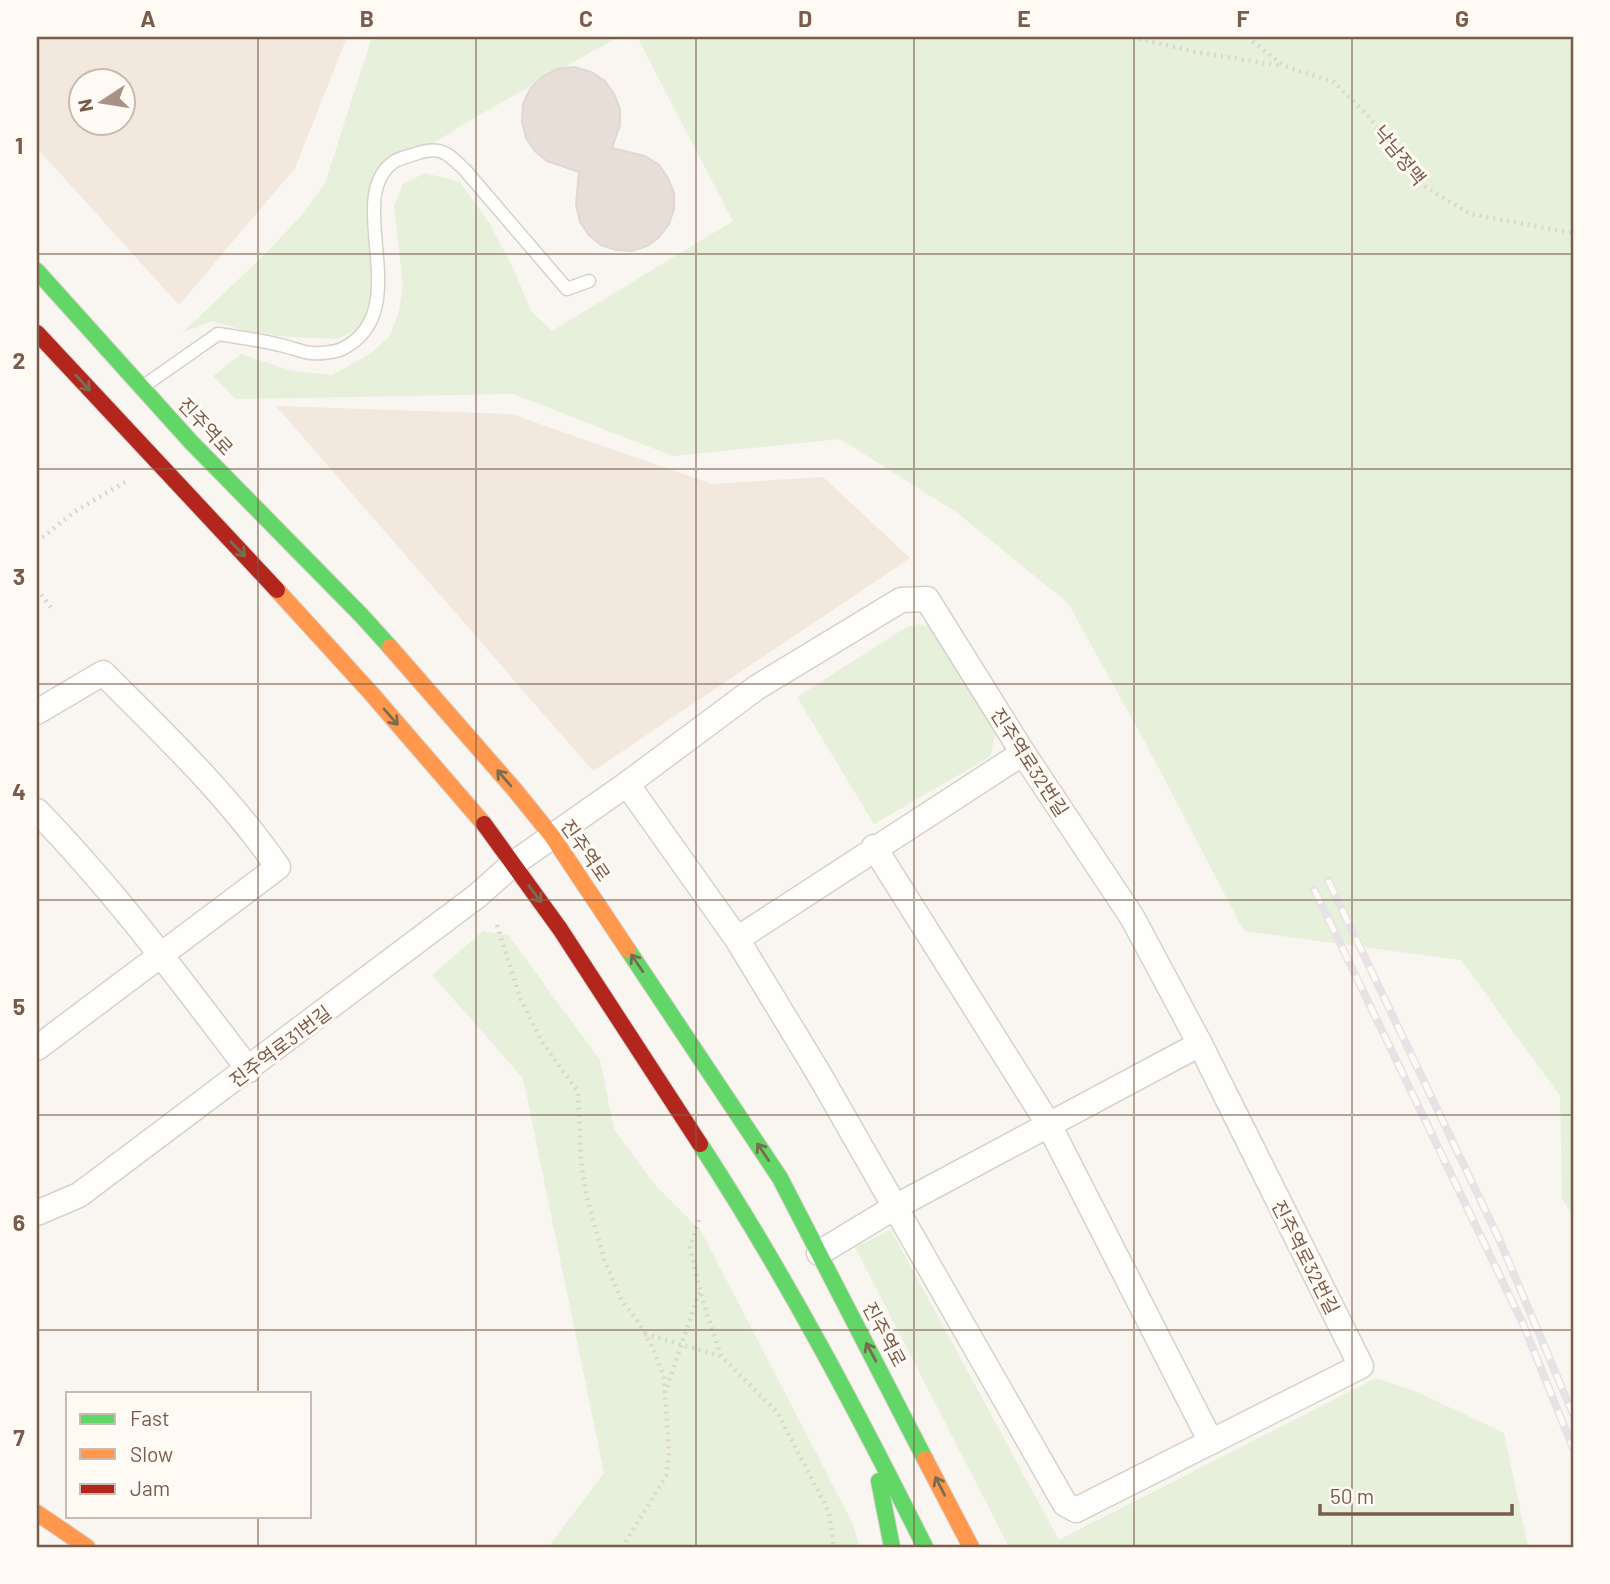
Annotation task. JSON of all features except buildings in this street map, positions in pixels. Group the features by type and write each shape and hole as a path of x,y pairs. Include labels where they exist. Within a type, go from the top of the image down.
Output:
{"main road":[{"name":"진주역로","path":"37,271 191,442 362,616 552,836 780,1178 971,1547"},
{"path":"37,333 327,643 478,818 513,864 550,916 783,1277 870,1436 925,1547"},
{"path":"870,1436 892,1547"},
{"path":"37,1513 88,1547"}],"street":[{"name":"진주역로32번길","path":"513,864 756,688 901,600 927,599 1023,753 1132,917 1200,1044 1361,1366 1211,1442"},
{"path":"37,712 103,673 190,759 253,832 278,867 161,955 40,1039"},
{"path":"737,939 1023,753"},
{"path":"627,784 737,939 819,1073 1065,1504 1076,1510 1211,1442 1049,1125 874,848"},
{"path":"37,811 79,854 249,1069"},
{"name":"진주역로31번길","path":"37,1213 79,1195 477,896 513,864"},
{"path":"819,1253 895,1207 1200,1044"}],"lane":[{"path":"142,388 218,334 251,338 312,354 341,350 360,336 374,315 379,283 374,195 383,175 394,162 431,149 448,154 466,170 567,289 589,281"}],"path":[{"path":"1132,37 1196,52 1284,66"},
{"name":"낙남정맥","path":"1247,37 1284,66 1334,82 1370,117 1422,185 1470,214 1573,233"},
{"path":"37,542 74,512 125,482"},
{"path":"37,589 52,609"},
{"path":"497,925 521,1000 542,1042 578,1092 581,1161 586,1194 605,1262 621,1298 645,1334 664,1376 669,1454 666,1476 624,1547"},
{"path":"699,1220 691,1248 700,1290 721,1356 783,1421 829,1512 834,1547"},
{"path":"665,1391 700,1290"},
{"path":"645,1334 721,1356"}],"shaded area":[{"path":"37,37 347,37 295,168 179,305 37,148"},
{"path":"276,406 511,414 712,484 823,477 910,558 593,771"}],"green space":[{"path":"372,37 618,37 472,119 374,181 367,207 367,233 376,264 362,327 337,339 286,337 247,331 212,321 182,333 302,215 325,183"},
{"path":"637,37 1573,37 1573,1217 1562,1199 1560,1096 1461,960 1244,931 1068,603 956,512 840,439 673,456 513,394 236,399 213,376 241,354 292,371 332,375 370,354 390,336 399,311 403,286 394,206 403,184 425,173 460,182 490,224 515,272 531,311 552,331 733,221"},
{"path":"918,624 928,626 996,732 990,757 874,824 797,697 905,628"},
{"path":"483,931 508,935 600,1060 614,1129 655,1185 701,1231 853,1524 860,1547 548,1547 604,1473 523,1078 432,975"},
{"path":"891,1230 1059,1540 1376,1378 1415,1391 1504,1433 1528,1547 1009,1547 855,1247"}],"railway":[{"path":"1328,880 1500,1241 1573,1414"},
{"path":"1314,889 1523,1324 1573,1448"}],"traffic: fast":[{"path":"37,271 191,442 390,647"},
{"path":"628,950 780,1178 925,1459"},
{"path":"700,1144 761,1242 818,1342 925,1547"},
{"path":"879,1481 892,1547"}],"traffic: slow":[{"path":"277,590 484,824"},
{"path":"390,647 552,836 628,950"},
{"path":"925,1459 971,1547"},
{"path":"37,1513 87,1547"}],"traffic: jam":[{"path":"37,333 277,590"},
{"path":"484,824 560,929 700,1144"}]}
